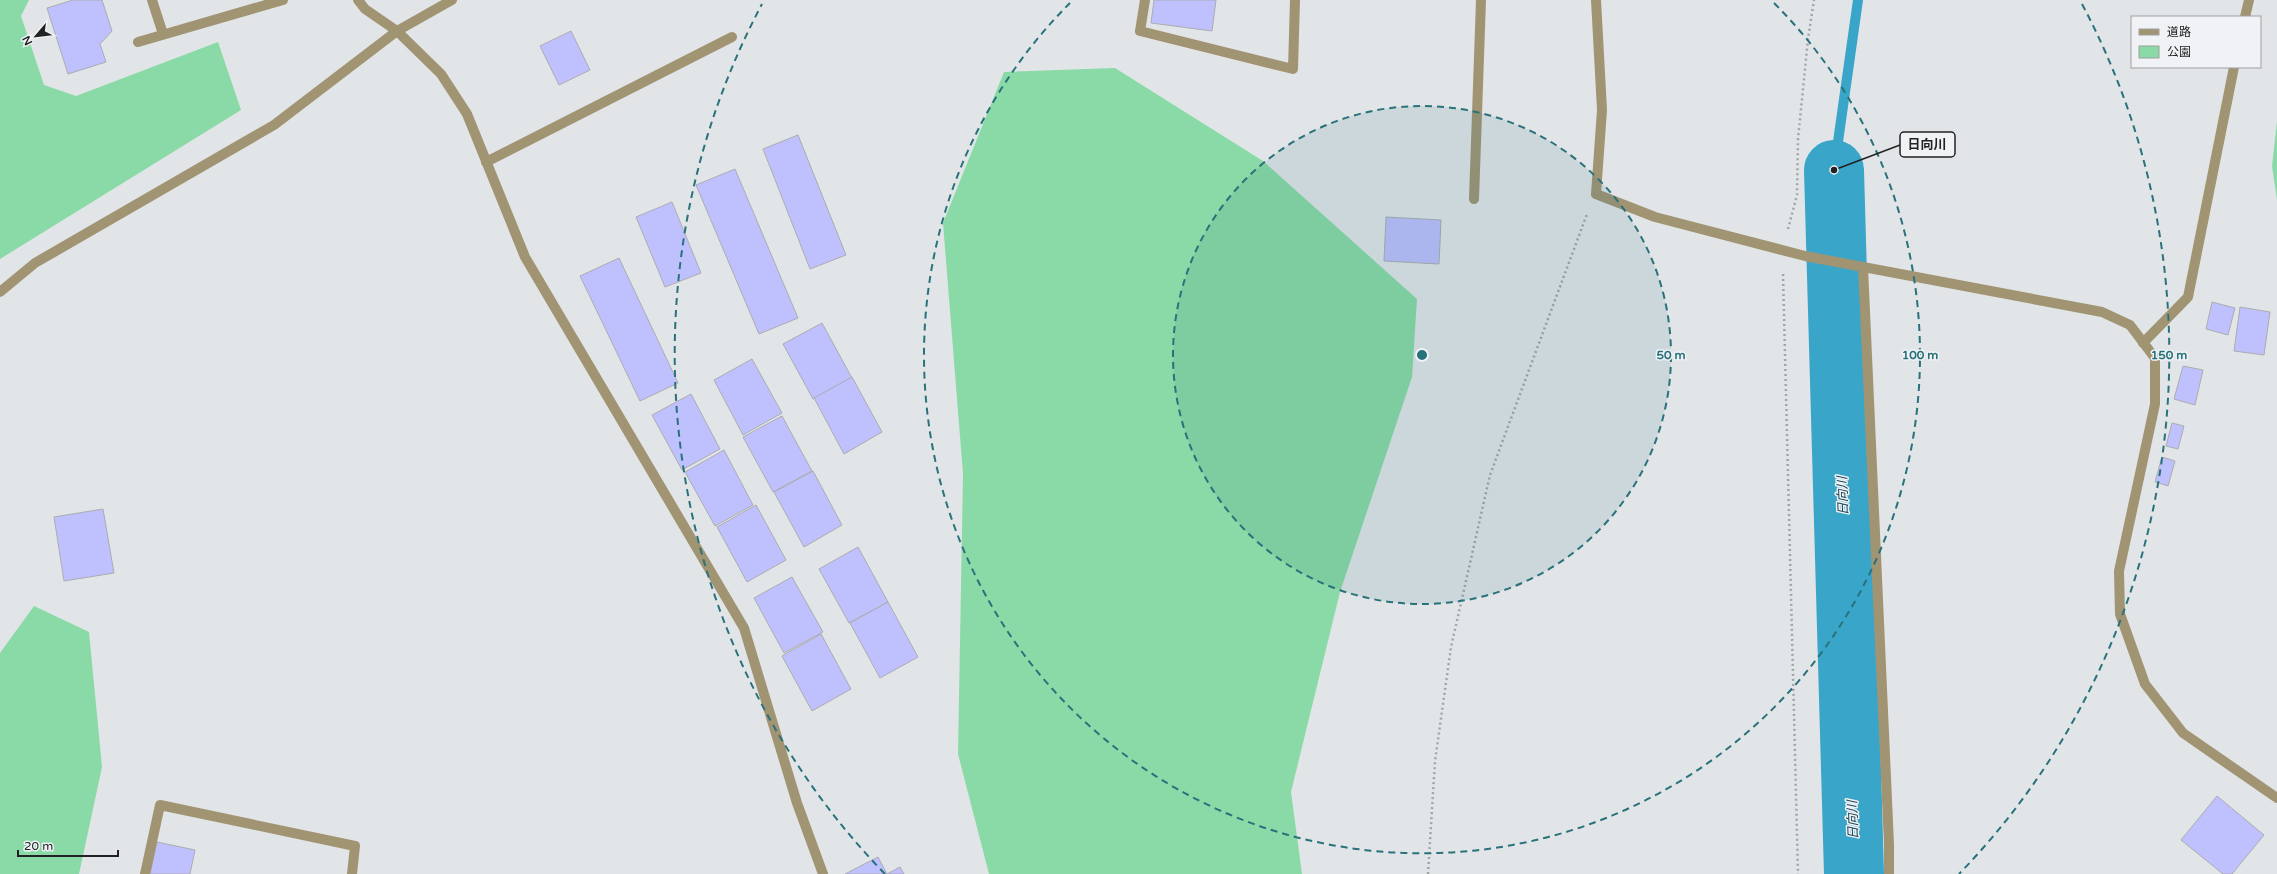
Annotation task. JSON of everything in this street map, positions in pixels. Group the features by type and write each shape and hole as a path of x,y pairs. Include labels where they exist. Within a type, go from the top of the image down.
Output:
{"street":[{"path":"152,0 163,34"},
{"path":"138,42 283,0"},
{"path":"358,0 365,9 398,31 441,74 467,114 525,257 744,628 797,803 823,874"},
{"path":"0,292 35,262 274,125 398,31 452,0"},
{"path":"1145,0 1140,31 1293,69 1295,0"},
{"path":"1474,199 1480,0"},
{"path":"1596,0 1602,110 1596,194 1655,217 1805,256 2102,312 2130,325 2154,358 2155,404 2120,571 2120,614 2145,684 2183,733 2277,798"},
{"path":"2245,16 2249,0"},
{"path":"486,162 732,37"},
{"path":"2143,343 2188,297 2234,68"},
{"path":"1863,267 1889,844 1889,874"},
{"path":"145,874 160,805 355,846 352,874"}],"path":[{"path":"1798,874 1783,250 1797,196 1798,139 1808,39 1814,0"},
{"path":"1428,874 1435,761 1451,647 1490,475 1596,194"}],"green space":[{"path":"0,0 29,0 21,16 44,85 76,96 218,42 241,110 0,259"},
{"path":"1115,68 1263,161 1417,299 1412,377 1340,592 1291,792 1302,874 989,874 958,754 963,474 943,223 1004,72"},
{"path":"2277,121 2277,200 2272,166"},
{"path":"34,606 89,632 102,767 79,874 0,874 0,653"}],"building":[{"path":"73,0 102,0 112,31 100,44 106,62 68,74 47,8"},
{"path":"1154,0 1216,0 1212,31 1151,23"},
{"path":"571,31 590,70 559,85 540,46"},
{"path":"798,135 846,255 810,269 763,149"},
{"path":"735,169 798,318 759,334 696,185"},
{"path":"672,202 701,273 665,287 636,217"},
{"path":"1386,217 1441,220 1439,264 1384,261"},
{"path":"619,258 678,383 640,401 580,276"},
{"path":"2212,302 2235,308 2228,335 2206,329"},
{"path":"2240,307 2270,312 2264,355 2234,351"},
{"path":"822,323 852,378 813,399 783,344"},
{"path":"752,359 782,413 743,435 714,380"},
{"path":"2183,366 2203,370 2195,405 2174,399"},
{"path":"852,377 882,432 844,454 814,398"},
{"path":"691,394 720,449 682,470 652,415"},
{"path":"782,416 812,471 773,492 743,437"},
{"path":"2172,423 2184,426 2178,449 2166,446"},
{"path":"724,450 753,505 715,526 685,472"},
{"path":"2162,457 2175,461 2168,486 2155,482"},
{"path":"813,471 842,525 804,547 774,492"},
{"path":"756,505 786,560 747,582 717,527"},
{"path":"103,509 114,573 64,581 54,517"},
{"path":"858,547 888,602 849,623 819,569"},
{"path":"792,577 823,632 784,653 754,598"},
{"path":"888,602 918,657 880,678 850,623"},
{"path":"821,634 851,689 812,711 782,656"},
{"path":"2217,796 2264,835 2232,874 2223,874 2181,840"},
{"path":"157,842 195,850 190,874 150,874"},
{"path":"878,857 887,874 845,874"},
{"path":"900,867 904,874 887,874"}],"waterway":[{"name":"日向川","path":"1834,170 1858,0"},
{"name":"日向川","path":"1834,170 1854,874"}],"place":[{"name":"日向川","path":"1834,170"}]}
